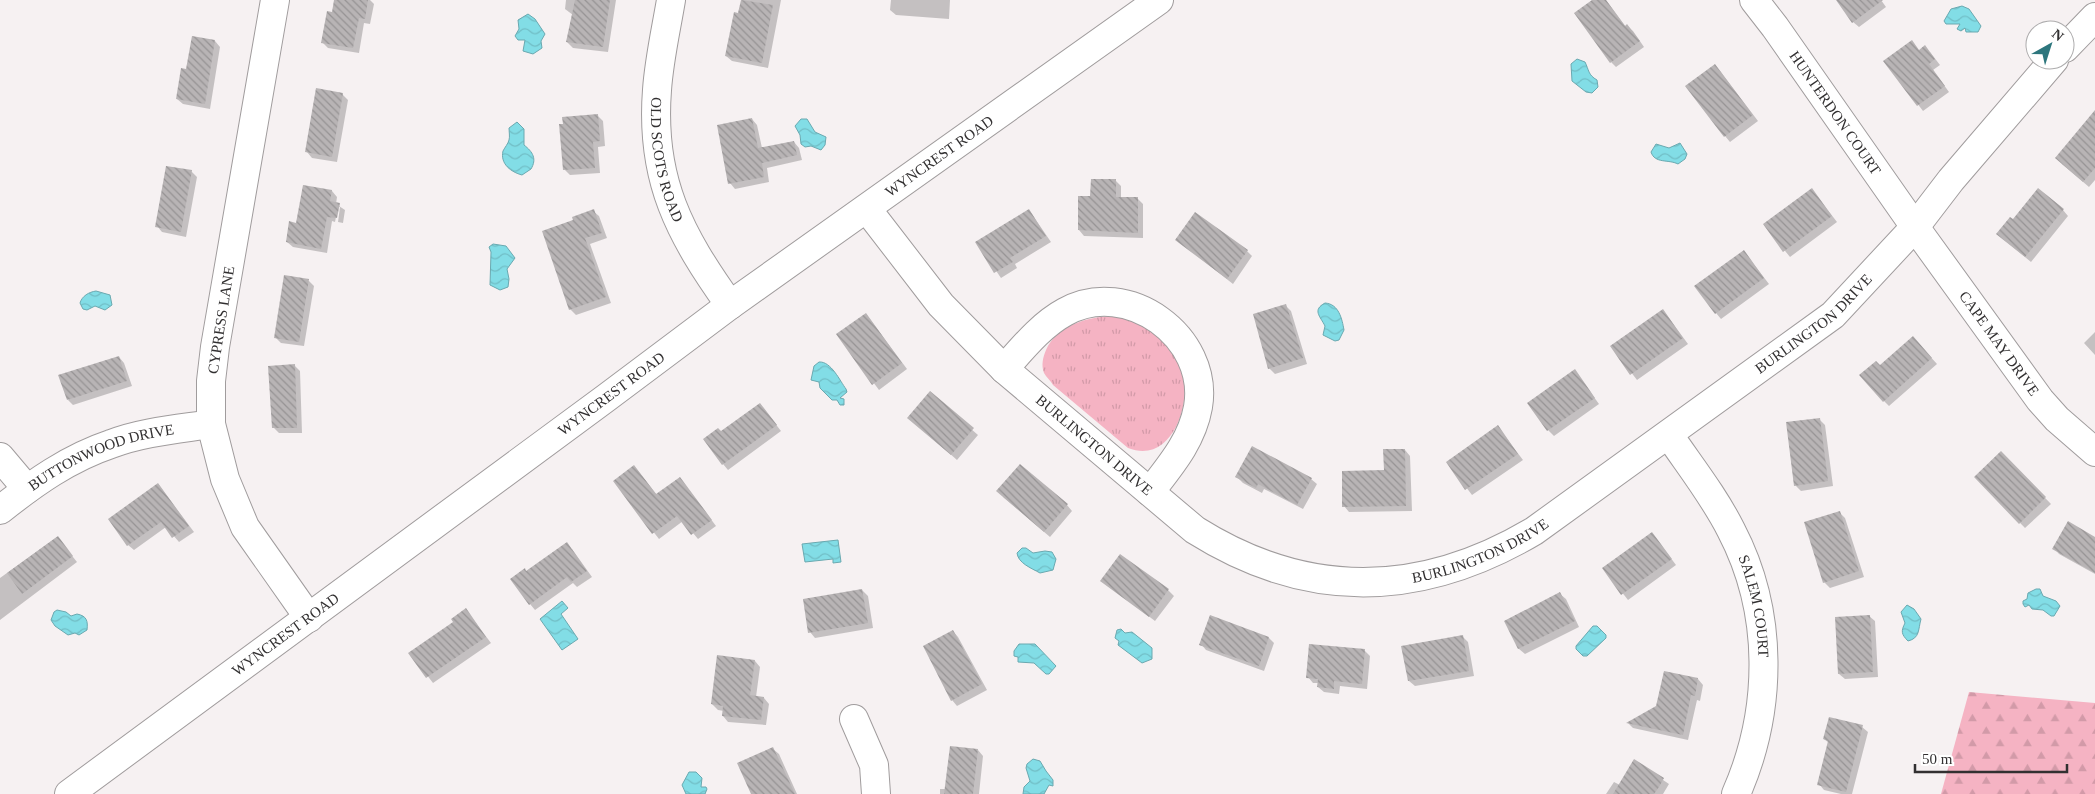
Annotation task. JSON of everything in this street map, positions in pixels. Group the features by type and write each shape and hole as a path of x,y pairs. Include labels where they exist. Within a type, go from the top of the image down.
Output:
{"street":[{"name":"CYPRESS LANE","path":"275,0 215,347 211,381 211,424 225,479 242,520 259,549 309,618"},
{"name":"OLD SCOTS ROAD","path":"672,0 656,91 656,131 662,173 680,227 698,260 730,305"},
{"name":"WYNCREST ROAD","path":"69,794 730,305 1159,0"},
{"name":"HUNTERDON COURT","path":"1754,0 1775,27 1914,227"},
{"path":"2075,38 2095,18"},
{"name":"BURLINGTON DRIVE","path":"867,209 941,305 1004,369 1195,530 1238,554 1307,577 1346,582 1386,582 1439,572 1470,563 1507,547 1534,531 1833,315 1914,227 1951,180 2045,70"},
{"name":"CAPE MAY DRIVE","path":"1914,227 2040,400 2056,419 2095,452"},
{"path":"1004,369 1052,320 1066,311 1088,304 1100,302 1129,304 1153,315 1172,329 1190,356 1197,376 1198,407 1193,430 1178,455 1150,492"},
{"name":"BUTTONWOOD DRIVE","path":"0,510 26,489 78,458 112,443 140,435 211,424"},
{"name":"SALEM COURT","path":"1669,435 1719,508 1732,532 1746,563 1761,622 1764,652 1764,688 1755,744 1736,794"},
{"path":"0,457 26,489"},
{"path":"854,719 874,766 876,794"}],"green space":[{"path":"1112,316 1138,322 1150,328 1169,347 1182,371 1185,393 1179,420 1165,442 1154,449 1142,451 1128,448 1053,385 1043,370 1045,353 1051,341 1058,334 1083,321"},
{"path":"1969,692 2095,703 2095,794 1941,794"}],"water":[{"path":"1962,6 1969,9 1981,26 1978,32 1966,32 1965,28 1961,31 1957,29 1960,24 1946,24 1944,21 1951,9"},
{"path":"528,14 535,19 545,34 541,41 542,48 533,54 523,51 525,40 518,40 515,36 519,29 518,20"},
{"path":"1577,59 1585,62 1590,74 1597,80 1598,87 1592,93 1586,92 1572,81 1571,64"},
{"path":"801,119 807,119 815,132 826,137 825,145 821,150 811,146 805,147 801,144 800,135 795,126"},
{"path":"517,122 524,129 524,145 530,150 534,159 531,169 522,175 507,167 503,160 503,151 509,140 509,128"},
{"path":"1680,143 1687,154 1685,159 1678,164 1659,160 1651,152 1656,144 1669,148"},
{"path":"493,244 506,246 515,258 507,269 508,287 500,290 490,285 491,252 489,247"},
{"path":"96,291 110,295 112,305 105,310 95,306 87,310 83,309 80,303 82,298 88,293"},
{"path":"1325,303 1334,306 1341,317 1344,330 1339,340 1335,341 1323,335 1325,326 1318,311"},
{"path":"819,362 831,368 846,389 847,392 840,398 844,399 844,405 840,405 837,400 832,400 820,388 819,382 811,380 814,366"},
{"path":"838,540 841,562 833,563 833,559 805,562 802,544"},
{"path":"1022,548 1026,548 1033,553 1052,552 1056,559 1053,570 1040,573 1026,565 1020,560 1017,553"},
{"path":"2040,589 2043,596 2056,601 2060,606 2054,616 2043,610 2032,609 2029,605 2025,607 2023,604 2023,601 2027,599 2028,593"},
{"path":"562,601 568,608 561,614 578,639 562,650 540,619"},
{"path":"1907,605 1914,609 1921,619 1917,636 1908,641 1902,632 1905,623 1901,612"},
{"path":"57,610 66,612 71,616 77,614 83,616 87,622 87,630 79,635 75,633 68,635 55,626 51,620 54,612"},
{"path":"1593,626 1597,626 1606,635 1606,638 1587,656 1583,656 1576,649 1576,646"},
{"path":"1121,629 1125,633 1132,632 1152,648 1152,659 1142,663 1118,645 1119,641 1115,638 1117,630"},
{"path":"1019,644 1035,644 1056,666 1049,674 1046,674 1034,663 1018,662 1018,657 1014,656 1014,651"},
{"path":"1033,759 1040,761 1053,780 1053,786 1049,785 1044,794 1023,794 1024,787 1030,781 1026,768 1027,764"},
{"path":"689,772 696,772 702,778 701,787 706,787 707,789 705,794 686,794 682,785"}],"building":[{"path":"334,0 368,0 365,19 359,18 353,48 321,43 327,11 332,12"},
{"path":"575,0 610,0 603,47 566,42"},
{"path":"741,0 773,5 762,63 725,56 734,12 738,13"},
{"path":"1592,0 1606,0 1625,26 1627,24 1640,41 1610,63 1574,13"},
{"path":"1836,0 1883,0 1852,23"},
{"path":"192,36 215,40 205,104 176,99 181,68 186,69"},
{"path":"1912,40 1919,50 1925,45 1935,59 1929,64 1945,86 1917,106 1883,61"},
{"path":"1715,64 1753,115 1724,137 1685,86"},
{"path":"316,88 343,93 332,157 305,152"},
{"path":"2095,110 2095,168 2083,182 2055,158"},
{"path":"598,114 600,141 593,142 595,168 563,170 559,124 563,124 562,117"},
{"path":"752,118 758,148 794,141 797,155 762,163 764,177 728,184 717,125"},
{"path":"166,166 192,170 181,232 155,227"},
{"path":"1091,179 1116,179 1116,197 1138,197 1138,233 1078,230 1078,196 1090,196"},
{"path":"303,185 332,190 330,201 340,203 337,218 327,217 321,249 286,242 289,221 296,223"},
{"path":"1812,188 1832,216 1783,252 1763,224"},
{"path":"2038,188 2064,209 2025,257 1996,234 2010,217 2013,219"},
{"path":"594,209 602,233 585,238 606,297 569,310 542,231 573,220 572,217"},
{"path":"1029,209 1046,236 1010,258 1013,262 994,273 975,242"},
{"path":"1195,212 1248,250 1227,279 1175,240"},
{"path":"1744,250 1764,278 1715,314 1694,286"},
{"path":"284,275 309,279 299,342 274,338"},
{"path":"1286,304 1303,358 1268,369 1253,314"},
{"path":"1663,309 1683,338 1630,375 1610,346"},
{"path":"866,313 902,363 872,385 836,334"},
{"path":"1913,336 1932,358 1883,402 1859,375 1876,361 1880,365"},
{"path":"119,356 127,381 67,400 58,375"},
{"path":"295,364 297,428 272,428 268,366"},
{"path":"1575,369 1595,398 1547,431 1527,403"},
{"path":"930,391 974,428 951,455 907,418"},
{"path":"760,403 777,425 722,465 703,439 718,428 721,431"},
{"path":"1820,418 1828,481 1794,486 1786,422"},
{"path":"1498,425 1518,454 1465,490 1446,462"},
{"path":"1252,446 1312,478 1297,505 1258,484 1256,488 1235,477"},
{"path":"1383,449 1405,449 1406,506 1342,507 1342,471 1384,470"},
{"path":"2001,451 2046,497 2019,524 1974,477"},
{"path":"1020,464 1068,504 1044,532 996,491"},
{"path":"634,465 656,494 680,477 712,520 691,535 677,516 652,534 613,481"},
{"path":"158,483 189,526 172,538 161,522 127,546 108,519"},
{"path":"1840,511 1859,571 1823,583 1804,522"},
{"path":"2068,521 2095,537 2095,573 2052,549"},
{"path":"1652,532 1672,559 1621,595 1602,568"},
{"path":"58,536 73,556 22,594 7,573"},
{"path":"567,542 587,571 571,582 567,577 529,605 510,579 525,568 526,571"},
{"path":"1120,554 1169,589 1149,617 1100,581"},
{"path":"862,589 868,623 808,633 803,599"},
{"path":"1560,592 1575,621 1518,649 1504,621"},
{"path":"466,608 486,637 426,678 408,653 453,622 451,619"},
{"path":"1210,615 1269,637 1259,666 1199,645"},
{"path":"1870,615 1873,672 1838,674 1835,617"},
{"path":"953,630 982,684 951,701 923,646"},
{"path":"1463,635 1469,671 1408,681 1401,646"},
{"path":"1309,644 1365,649 1362,684 1334,681 1334,689 1317,687 1318,679 1306,678"},
{"path":"717,655 755,660 750,695 764,697 761,720 722,716 723,706 711,704"},
{"path":"1664,671 1698,678 1695,696 1691,695 1683,735 1626,723 1656,706"},
{"path":"1829,717 1863,725 1846,792 1817,785 1828,741 1823,739"},
{"path":"950,746 978,749 973,794 944,794"},
{"path":"773,747 795,794 751,794 737,763"},
{"path":"1634,759 1664,778 1659,787 1654,794 1613,794"}]}
